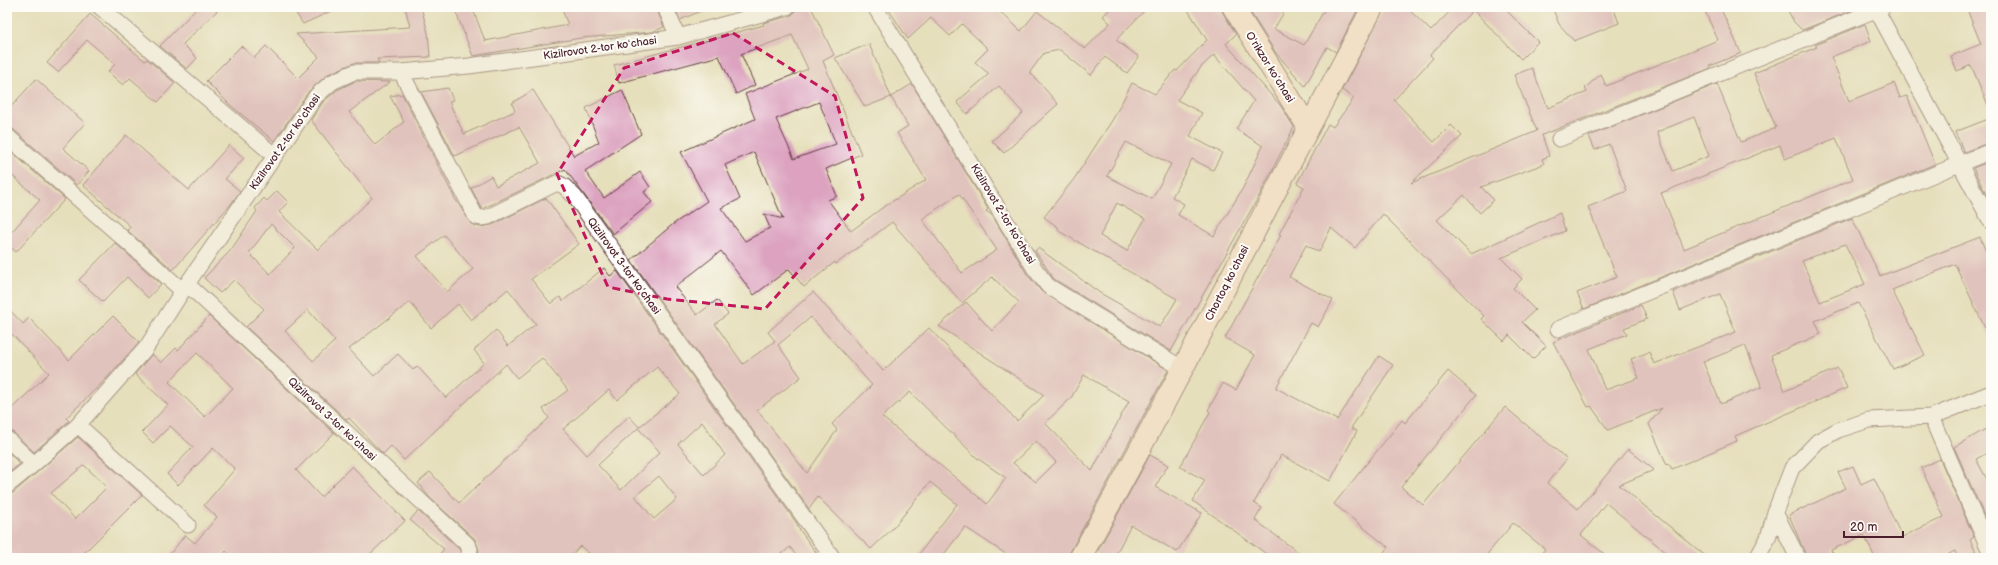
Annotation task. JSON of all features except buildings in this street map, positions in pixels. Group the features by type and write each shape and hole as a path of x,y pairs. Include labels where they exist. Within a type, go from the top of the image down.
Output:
{"main road":[{"name":"Oʻrikzor koʻchasi","path":"1233,7 1308,127"},
{"name":"Chortoq koʻchasi","path":"1080,558 1183,369 1308,127 1373,7"}],"street":[{"path":"100,7 115,13 275,156"},
{"path":"665,7 678,37"},
{"name":"Kizilrovot 2-tor koʻchasi","path":"7,486 78,425 146,348 185,288 316,96 332,82 354,72 401,72 469,66 678,37 788,7"},
{"name":"Kizilrovot 2-tor koʻchasi","path":"875,7 1036,269 1048,286 1183,369"},
{"path":"1559,139 1878,8 1959,164 1991,222"},
{"name":"Qizilrovot 3-tor koʻchasi","path":"401,72 476,217 488,217 557,183 564,186 575,197 833,558"},
{"name":"Qizilrovot 3-tor koʻchasi","path":"7,136 185,288 467,544 470,549 468,558"},
{"path":"1558,329 1991,151"},
{"path":"1757,558 1768,538 1775,512 1792,468 1818,441 1838,430 1869,420 1931,417 1991,393"},
{"path":"1931,417 1991,554"},
{"path":"78,425 188,525"},
{"path":"7,440 34,464"},
{"path":"1775,512 1798,558"}],"highlighted area":[{"path":"733,33 835,96 863,198 765,309 667,299 608,287 557,174 624,68"}]}
